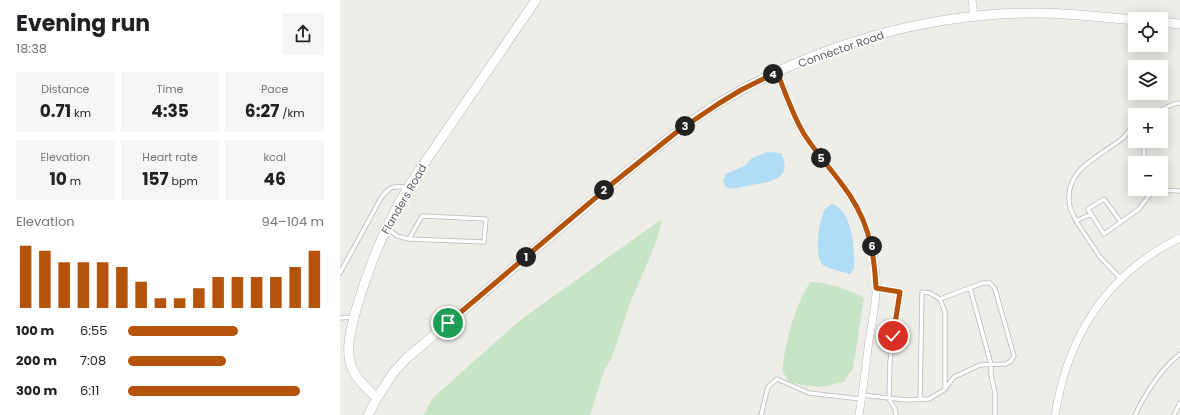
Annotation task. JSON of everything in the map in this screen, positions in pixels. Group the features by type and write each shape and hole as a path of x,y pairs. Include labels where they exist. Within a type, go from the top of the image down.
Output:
{"street":[{"name":"Flanders Road","path":"377,398 358,379 350,362 350,341 354,316 368,272 386,227 408,187 536,0"},
{"path":"972,0 974,16"},
{"name":"Connector Road","path":"377,398 393,373 407,358 643,158 678,131 741,90 777,72 842,46 884,33 929,23 974,16 1036,13 1128,19"},
{"path":"1168,23 1180,24"},
{"path":"777,72 803,133 820,158 852,198 865,223 873,250 876,288 859,415"},
{"path":"1055,415 1058,398 1070,355 1087,320 1111,288 1138,263 1159,249 1180,238"},
{"path":"368,415 377,398"}],"lane":[{"path":"1167,108 1180,103"},
{"path":"1121,279 1100,257 1076,221 1070,208 1068,196 1074,176 1081,167 1124,137 1128,132"},
{"path":"340,273 381,198 388,189 396,186 408,187"},
{"path":"1168,190 1180,191"},
{"path":"1121,222 1104,199 1088,209 1104,234 1121,222 1139,209 1149,196"},
{"path":"1076,221 1090,214"},
{"path":"386,227 397,236 409,239 484,242 486,219 422,216 409,239"},
{"path":"761,415 768,387 777,380 809,393 906,400 929,399 945,389 954,377 980,365 1006,364 1011,361 1014,356 995,289 990,283 983,283 940,299"},
{"path":"876,288 900,292 891,355 889,399 895,409 896,415"},
{"path":"970,288 991,364 995,415"},
{"path":"920,399 922,292 930,293 940,299 945,312 945,389"},
{"path":"340,318 354,316"},
{"path":"1135,415 1142,400 1154,381 1180,354"},
{"path":"1174,415 1180,403"}],"green space":[{"path":"662,219 657,240 631,301 612,357 604,371 590,415 424,415 432,399 519,321"},
{"path":"810,282 823,283 838,287 864,298 853,368 844,382 821,387 802,385 789,382 782,370 786,347 795,313"}],"water":[{"path":"768,152 781,153 784,162 784,169 778,178 737,188 729,188 725,185 723,181 726,174 744,166 752,158"},
{"path":"832,204 839,208 844,214 851,232 854,253 854,269 850,274 823,265 818,254 818,237 821,220 826,208"}],"route":[{"path":"448,323 613,183 678,131 741,90 777,72 803,133 820,158 852,198 865,223 873,250 876,288 900,292 893,336"}]}
